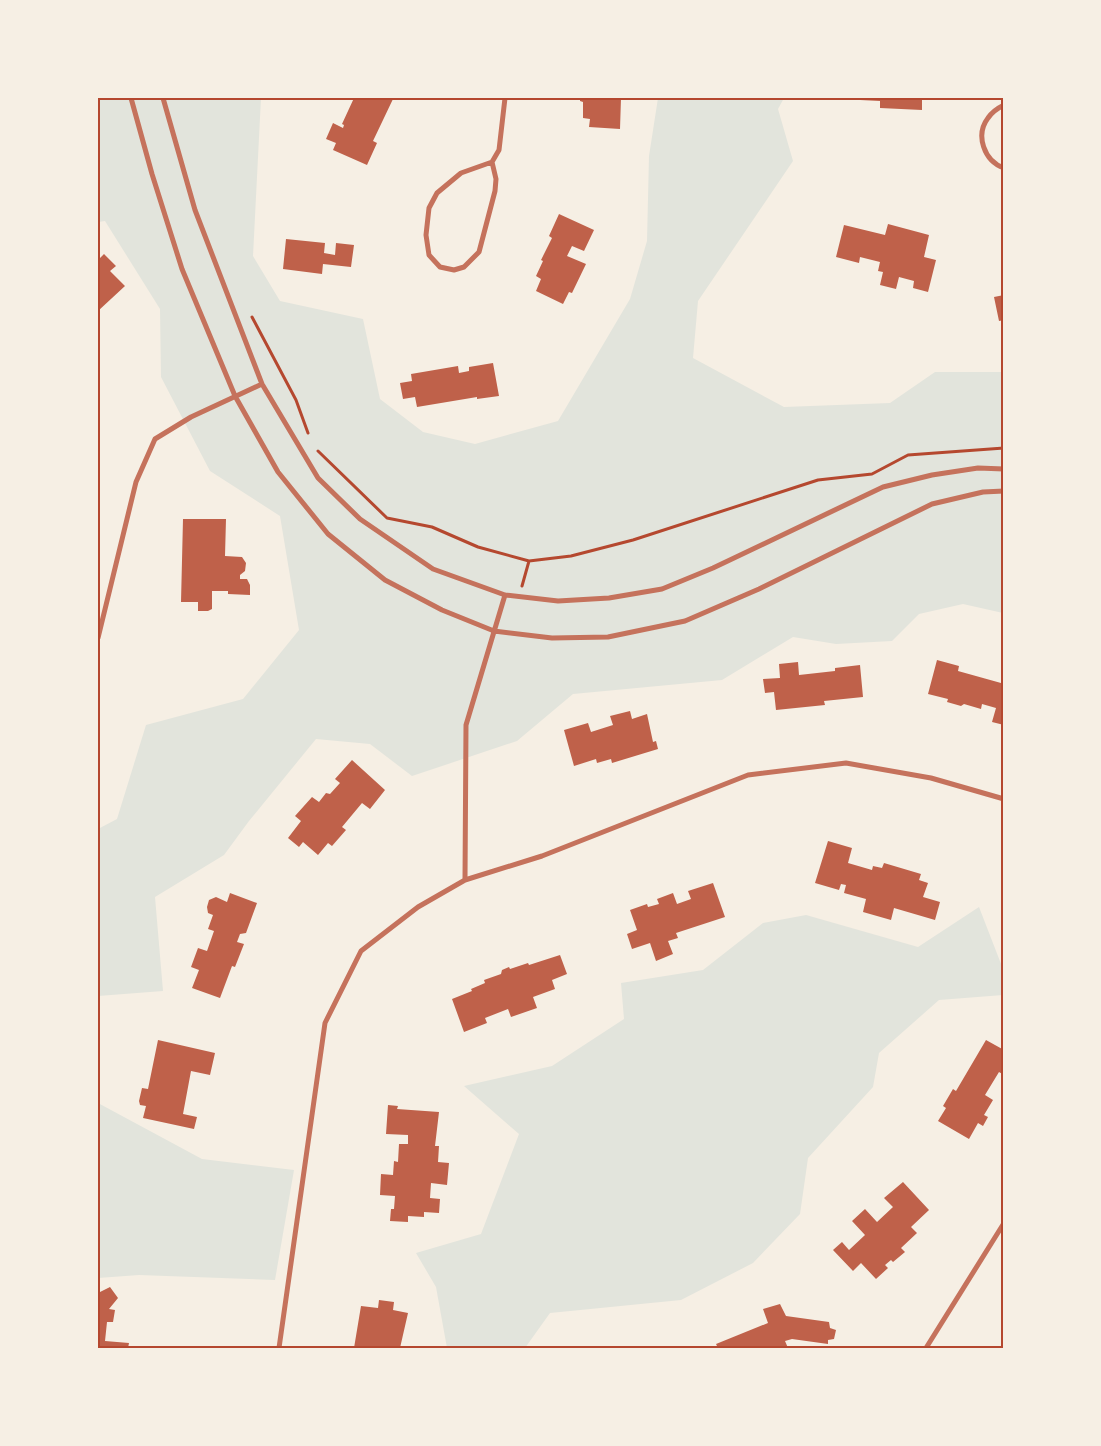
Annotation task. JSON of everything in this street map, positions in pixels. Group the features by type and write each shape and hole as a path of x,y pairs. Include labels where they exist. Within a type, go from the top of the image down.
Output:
{"street":[{"path":"131,98 152,174 182,269 235,396 278,472 328,534 385,580 442,610 494,631 552,638 608,637 685,621 759,589 932,504 983,492 1004,490"},
{"path":"163,98 195,210 262,384 318,478 360,519 434,569 505,595 566,601 609,598 662,588 713,568 883,487 932,475 978,468 1004,469"},
{"path":"492,162 496,179 495,191 479,252 464,267 454,270 440,267 429,255 426,235 429,208 437,193 461,173 492,162 499,150 505,98"},
{"path":"1004,105 994,111 987,119 983,129 982,140 990,159 1004,168"},
{"path":"98,638 136,482 155,439 191,417 262,384"},
{"path":"465,880 466,725 505,595"},
{"path":"280,1348 325,1023 361,951 418,907 465,880 542,856 748,775 846,763 932,778 1004,799"},
{"path":"926,1348 1004,1223"}],"path":[{"path":"249,309 256,327 296,400 309,436"},
{"path":"312,445 387,518 432,527 478,547 529,560 571,556 633,540 818,480 872,474 908,455 1004,448"},
{"path":"520,597 529,560"}],"shaded area":[{"path":"98,98 261,98 253,256 280,301 363,319 380,399 423,432 475,444 558,421 630,299 647,241 649,156 658,98 784,98 778,109 793,161 698,301 693,358 784,407 890,403 935,372 1003,372 1003,613 963,604 919,614 892,641 836,644 793,637 722,680 573,694 517,741 412,776 370,744 316,739 249,821 224,855 155,897 163,991 98,996 98,829 117,819 146,725 243,699 299,630 280,516 210,471 161,377 160,309 105,221 98,222"},
{"path":"979,907 1003,969 1003,995 939,1000 879,1053 873,1087 808,1158 800,1214 753,1263 681,1300 550,1313 525,1348 447,1348 436,1287 416,1253 481,1234 519,1134 464,1086 552,1066 624,1019 621,983 703,970 763,923 806,915 918,947"},
{"path":"98,1103 202,1159 294,1170 275,1280 139,1275 98,1278"}],"building":[{"path":"354,98 393,99 373,141 377,143 367,165 333,150 336,143 326,139 333,123 343,128 344,125 342,124"},
{"path":"580,98 621,98 620,129 589,127 590,119 583,118 583,102 580,101"},
{"path":"860,98 922,98 922,110 880,108 880,101 860,100"},
{"path":"559,214 594,230 584,251 572,246 567,256 586,264 572,293 569,292 563,304 536,291 541,279 536,276 543,261 541,260 552,238 549,236"},
{"path":"888,224 929,235 924,257 936,260 928,292 913,288 914,281 899,277 896,289 880,285 883,272 878,271 880,262 860,257 859,263 836,257 844,225 885,235"},
{"path":"286,239 325,243 324,253 335,255 336,243 354,245 351,267 323,264 322,274 283,269"},
{"path":"104,254 116,266 110,271 125,286 98,311 98,260"},
{"path":"1004,295 1004,320 999,321 994,297"},
{"path":"493,363 499,396 477,399 477,397 417,407 415,397 403,399 400,383 412,381 411,374 458,366 459,373 469,371 469,367"},
{"path":"183,519 226,519 225,556 242,557 246,563 245,571 240,575 240,579 247,579 250,585 250,595 228,594 228,591 212,591 212,609 208,611 198,611 198,602 181,602"},
{"path":"937,660 959,666 958,671 1001,683 1004,678 1004,725 992,722 996,708 982,704 981,709 964,704 961,706 947,702 948,699 928,694"},
{"path":"798,662 799,675 835,671 835,668 860,665 863,697 824,701 825,705 776,710 774,692 765,693 763,679 780,678 779,664"},
{"path":"630,711 632,719 647,714 653,742 656,741 658,749 612,763 611,759 597,763 596,759 574,766 564,730 588,723 591,732 613,725 610,716"},
{"path":"352,760 385,790 370,809 362,803 342,827 346,830 332,846 328,843 318,855 303,842 299,847 288,838 301,821 295,816 312,797 319,802 326,793 330,794 340,783 335,779"},
{"path":"828,841 852,848 848,863 872,870 873,866 882,868 884,863 921,874 919,880 928,883 923,897 940,902 935,920 894,908 891,920 863,912 866,899 844,893 846,885 841,884 839,890 815,883"},
{"path":"713,883 725,917 676,933 678,938 668,941 673,954 656,961 650,943 632,949 627,934 637,930 630,910 647,904 648,907 659,904 657,899 673,893 677,904 691,899 688,891"},
{"path":"230,893 257,903 246,933 240,934 237,942 244,944 235,967 232,966 220,998 192,988 199,970 191,967 198,948 207,951 214,931 208,929 213,915 208,913 209,900 216,897 227,902"},
{"path":"560,955 567,974 552,980 555,989 533,997 537,1008 511,1017 508,1009 485,1018 487,1023 464,1032 452,999 472,991 471,989 485,983 484,980 501,974 502,970 509,967 510,969 528,963 529,965"},
{"path":"158,1040 215,1053 210,1075 191,1071 183,1114 197,1117 194,1129 143,1118 146,1106 140,1105 139,1101 142,1088 148,1089"},
{"path":"986,1040 1004,1050 1004,1075 999,1072 985,1095 993,1100 984,1115 988,1117 983,1126 978,1123 969,1139 938,1121 946,1108 943,1106 953,1089 956,1091"},
{"path":"388,1105 398,1106 397,1109 439,1112 435,1146 439,1146 438,1162 449,1163 447,1185 431,1183 430,1198 440,1199 439,1213 424,1212 424,1217 408,1216 408,1222 390,1221 391,1209 394,1209 395,1196 380,1195 381,1174 393,1175 394,1161 398,1162 399,1144 408,1144 408,1135 386,1134"},
{"path":"903,1182 929,1210 911,1227 917,1233 901,1248 905,1252 893,1262 891,1260 885,1265 888,1268 876,1279 861,1263 853,1271 833,1250 842,1242 849,1250 865,1235 852,1221 865,1209 877,1222 893,1207 884,1198"},
{"path":"110,1287 118,1298 109,1309 115,1310 113,1322 107,1322 105,1341 129,1343 128,1348 98,1348 98,1293"},
{"path":"379,1300 394,1302 393,1310 408,1313 400,1348 354,1348 361,1306 378,1308"},
{"path":"780,1304 786,1316 829,1322 830,1328 836,1330 834,1339 828,1340 828,1344 792,1339 785,1341 788,1348 718,1348 716,1344 768,1323 763,1309"}]}
